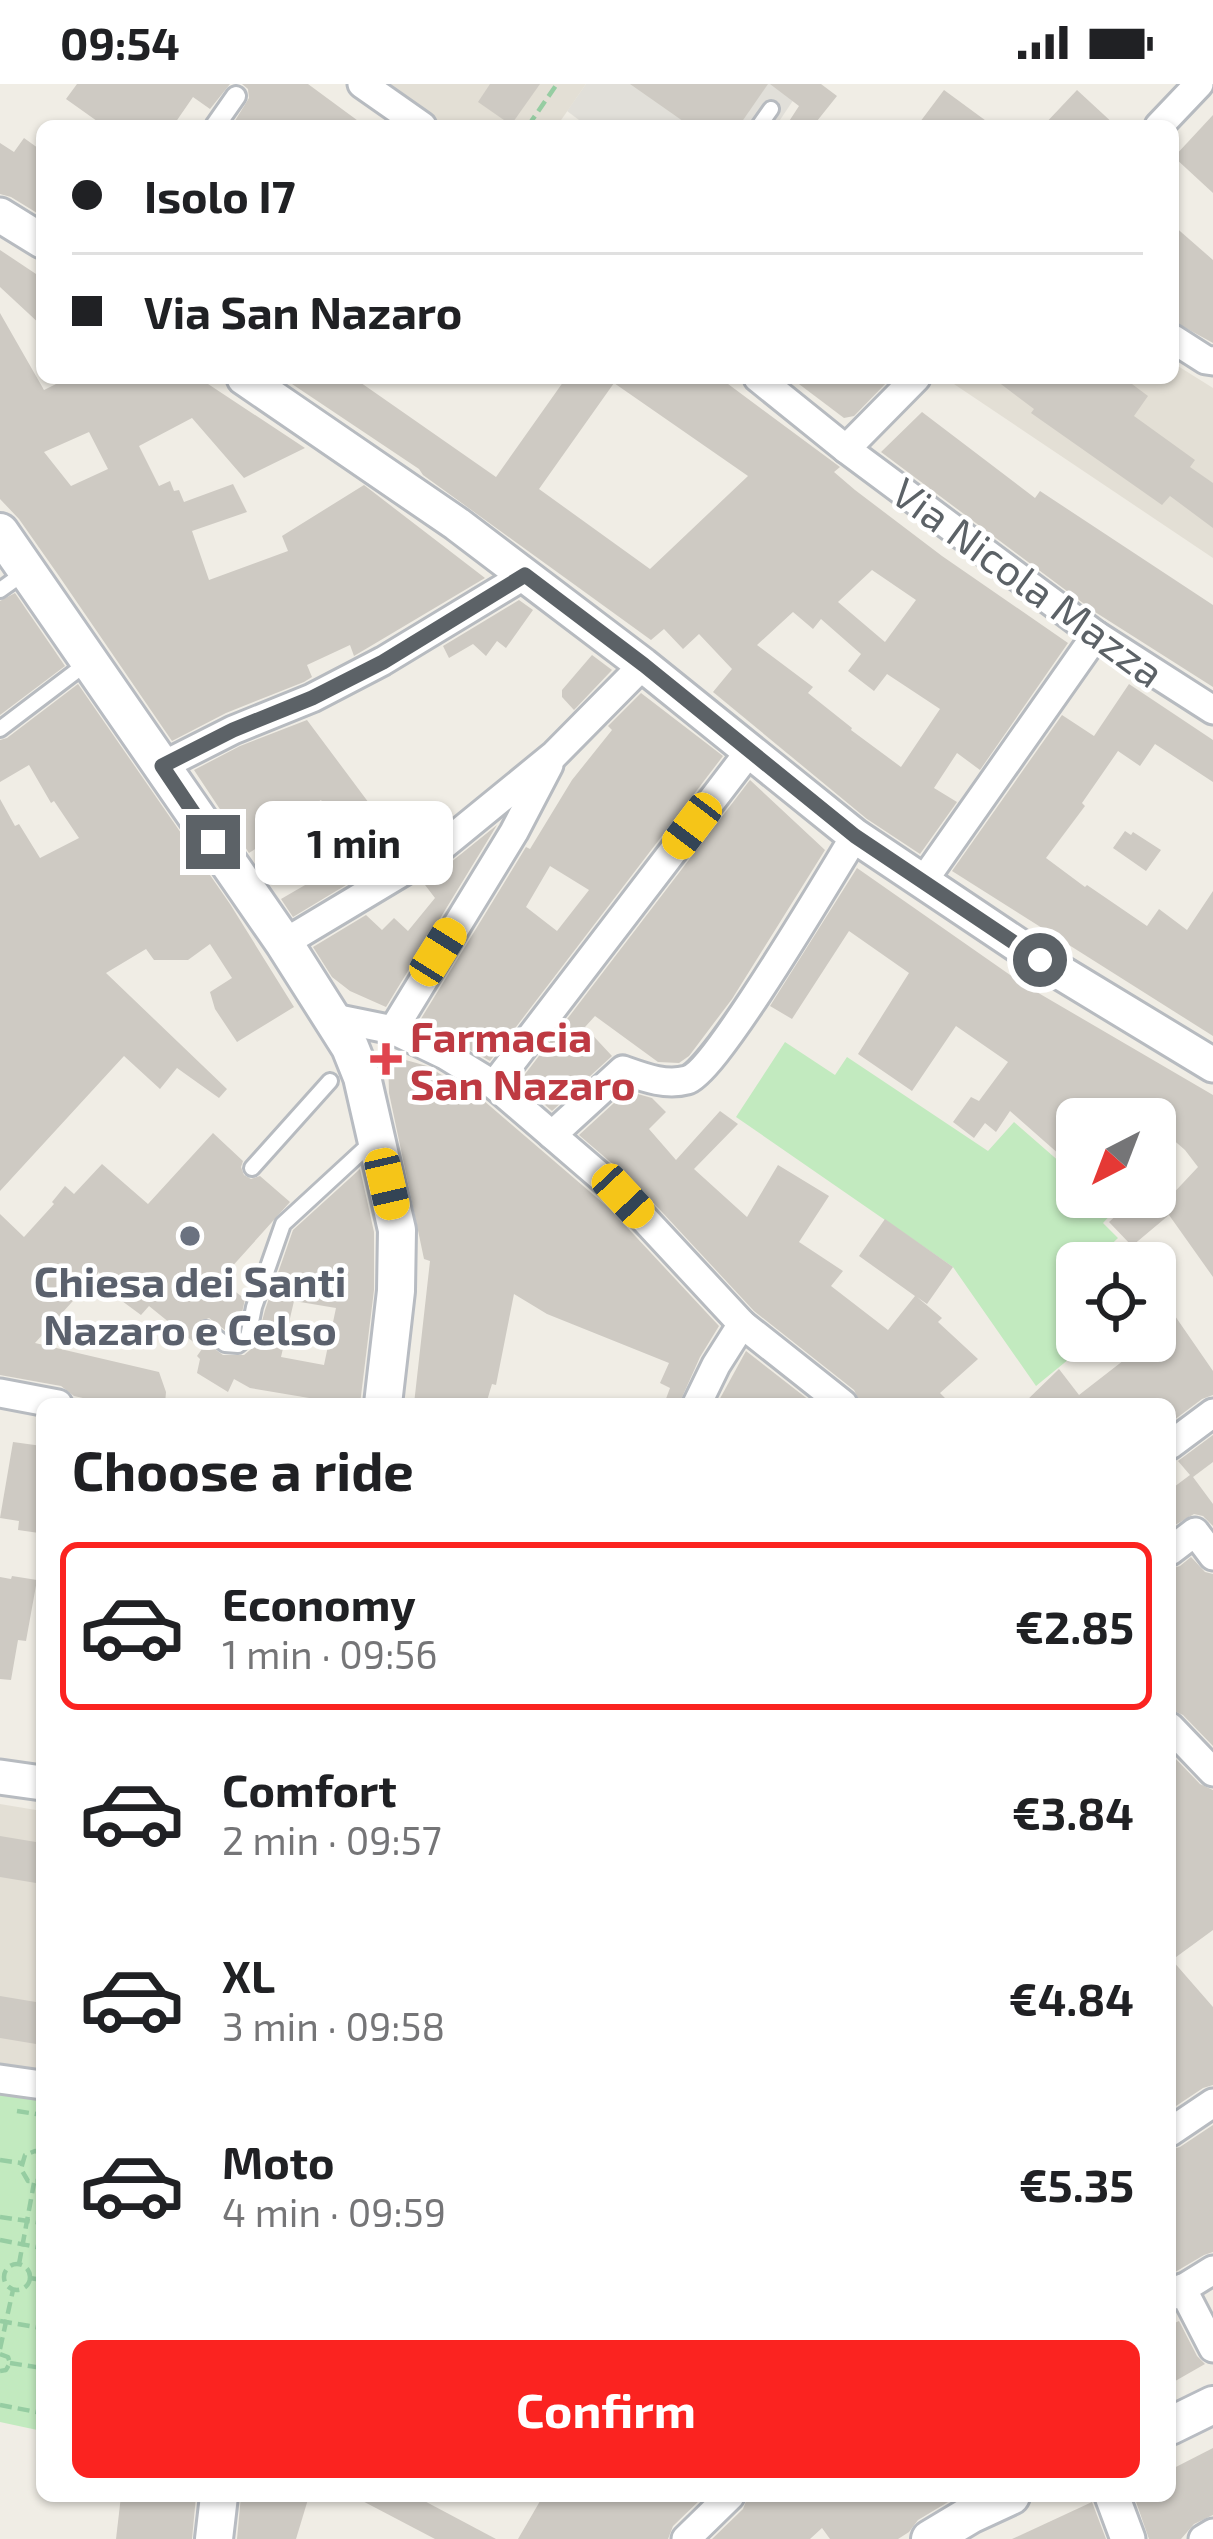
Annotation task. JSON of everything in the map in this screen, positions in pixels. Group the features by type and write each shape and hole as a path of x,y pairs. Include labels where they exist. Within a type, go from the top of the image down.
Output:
{"main road":[{"path":"0,532 14,580 90,661 327,1010 340,1070 362,1077 397,1230 396,1291 384,1398"},
{"path":"1176,2423 1213,2405"},
{"path":"214,2539 219,2502"},
{"path":"930,2539 998,2502"}],"street":[{"path":"362,84 413,120"},
{"path":"1165,120 1199,84"},
{"path":"219,120 236,96"},
{"path":"0,215 36,238"},
{"path":"1179,343 1213,361"},
{"path":"253,384 458,524 644,665 855,836 1040,960 1213,1065"},
{"name":"Via Nicola Mazza","path":"765,384 1096,635 1213,710"},
{"path":"846,449 910,384"},
{"path":"162,766 383,662 525,575"},
{"path":"923,880 1096,635"},
{"path":"284,943 434,853 554,754 644,665"},
{"path":"494,1085 748,752"},
{"path":"393,1030 514,832 554,754"},
{"path":"552,1135 623,1070 658,1082 688,1080 702,1071 855,836"},
{"path":"327,1010 393,1030 494,1085 623,1196 742,1324 834,1398"},
{"path":"700,1398 742,1324"},
{"path":"0,1393 36,1400"},
{"path":"1176,1441 1213,1413"},
{"path":"1176,1547 1196,1532 1213,1556"},
{"path":"1176,1733 1213,1772"},
{"path":"0,1777 36,1783"},
{"path":"0,2079 36,2084"},
{"path":"1176,2128 1213,2102"},
{"path":"1213,2270 1176,2292 1213,2348"},
{"path":"686,2539 724,2502"},
{"path":"1114,2502 1128,2539"},
{"path":"1203,2539 1213,2534"}],"lane":[{"path":"763,120 771,109"},
{"path":"0,729 90,661"},
{"path":"251,1168 340,1070"},
{"path":"206,1330 225,1344 238,1345 248,1336 283,1224 376,1139"}],"path":[{"path":"532,120 557,84"},
{"path":"36,2152 30,2152 21,2164 22,2174 36,2181"},
{"path":"0,2160 21,2164"},
{"path":"19,2264 36,2188"},
{"path":"0,2217 36,2222"},
{"path":"0,2240 36,2247"},
{"path":"19,2264 30,2278 26,2286 13,2289 2,2274 19,2264"},
{"path":"30,2278 36,2279"},
{"path":"0,2371 10,2363 0,2351 13,2289"},
{"path":"3,2321 36,2327"},
{"path":"10,2363 36,2367"},
{"path":"0,2404 36,2412"}],"shaded area":[{"path":"386,84 586,84 561,120 437,120"},
{"path":"586,84 804,84 780,120 579,120 567,111"},
{"path":"1179,367 1213,388 1213,558 954,384 1179,384"},
{"path":"0,1804 36,1810 36,2069 0,2063"}],"green space":[{"path":"785,1042 835,1075 847,1057 988,1151 1014,1122 1056,1159 1056,1218 1108,1218 1103,1223 1118,1238 1114,1242 1056,1242 1056,1362 1065,1362 1036,1386 953,1267 736,1117"},
{"path":"0,2090 36,2095 36,2430 0,2422"}],"building":[{"path":"77,84 230,84 210,109 193,97 177,120 96,120 66,99"},
{"path":"242,84 308,84 357,120 235,120 249,98"},
{"path":"490,84 540,84 515,120 504,120 478,102"},
{"path":"630,84 768,84 743,120 681,120"},
{"path":"770,84 821,84 837,96 818,120 790,120 799,106"},
{"path":"944,90 985,120 922,120"},
{"path":"1077,90 1110,120 1049,120"},
{"path":"1213,115 1213,193 1179,162 1179,152"},
{"path":"24,138 36,147 36,212 0,194 0,143 14,152"},
{"path":"1179,230 1213,260 1213,343 1179,324"},
{"path":"0,250 36,274 36,320 0,287"},
{"path":"0,313 36,376 36,384 44,390 56,384 208,384 305,448 244,478 192,418 139,446 159,486 170,481 184,502 233,484 247,512 192,531 209,580 288,551 282,536 364,485 485,578 354,656 350,645 307,665 312,677 304,682 172,741 19,519 0,499","holes":["89,432 108,469 71,486 44,452"]},
{"path":"292,384 363,384 496,477 562,384 613,384 539,489 650,569 748,476 615,384 728,384 840,467 834,472 855,490 1068,643 980,770 957,753 934,788 957,802 920,854 867,819 713,692 732,669 699,634 683,649 664,629 651,640","holes":["872,570 916,600 885,642 838,602","793,612 813,629 821,619 861,654 848,671 874,691 887,674 940,709 901,767 808,693 813,687 757,645"]},
{"path":"799,384 885,384 854,416 844,418"},
{"path":"1001,384 1132,384 1148,396 1134,416 1195,460 1190,467 1213,483 1213,528 1170,496 1162,505 1031,413 1034,409"},
{"path":"922,412 1035,498 1040,491 1213,605 1213,687 1095,612 881,452"},
{"path":"15,593 65,666 0,715 0,601"},
{"path":"519,600 533,610 506,648 497,641 486,656 473,644 449,658 443,646"},
{"path":"592,655 612,670 574,710 562,697 562,690"},
{"path":"78,684 230,904 294,1007 237,1042 215,1009 210,992 232,978 210,944 188,960 154,960 146,949 106,973 227,1089 219,1098 177,1068 160,1089 124,1056 0,1191 0,799 40,858 79,838 29,765 0,782 0,740"},
{"path":"1129,684 1213,740 1213,782 1155,744 1140,766 1118,751 1046,858 1147,926 1159,909 1187,930 1213,891 1213,1036 952,871 1062,715 1094,736"},
{"path":"641,693 723,756 490,1061 419,1022 526,847 530,849 572,780 612,730 608,726","holes":["550,866 589,890 557,931 526,907"]},
{"path":"307,720 404,850 293,917 281,899 359,858 321,800 249,853 194,770"},
{"path":"750,780 825,850 732,999 689,1056 679,1063 658,1062 595,1016 585,1027 612,1056 552,1111 519,1082"},
{"path":"497,825 386,1007 332,977 313,947 366,915 382,930 394,918 408,931 435,898 422,881"},
{"path":"1125,831 1161,850 1146,871 1113,848"},
{"path":"857,868 1023,984 1213,1095 1213,1277 1171,1218 1176,1218 1176,1190 1198,1167 1176,1142 1176,1098 1056,1098 1056,1152 1010,1111 996,1132 985,1123 974,1138 953,1122 971,1097 979,1101 1008,1062 956,1026 912,1091 858,1054 909,973 849,931 792,1019 770,1006"},
{"path":"388,1055 427,1066 483,1100 610,1209 719,1326 682,1398 666,1398 670,1388 660,1383 669,1363 547,1314 514,1294 496,1385 492,1384 488,1398 415,1398 430,1261 424,1259 389,1093"},
{"path":"627,1091 652,1098 666,1112 649,1129 676,1160 720,1111 738,1124 694,1169 747,1217 778,1165 829,1196 799,1242 843,1271 831,1286 888,1330 915,1296 859,1256 885,1219 953,1267 927,1304 917,1297 978,1359 940,1393 945,1398 858,1398 754,1311 636,1184 579,1135"},
{"path":"213,1133 243,1161 244,1175 260,1176 290,1202 220,1280 245,1299 238,1331 229,1333 209,1318 197,1323 198,1337 223,1355 244,1355 256,1345 293,1230 360,1169 374,1232 374,1290 361,1398 309,1398 250,1388 234,1379 228,1392 197,1373 202,1349 149,1306 141,1315 103,1287 99,1272 35,1343 159,1372 166,1398 83,1398 61,1386 0,1375 0,1214 24,1237 65,1186 74,1194 102,1164 148,1204","holes":["294,1301 336,1308 324,1365 281,1357"]},
{"path":"1113,1218 1165,1218 1137,1242 1128,1242 1109,1222"},
{"path":"1176,1317 1213,1371 1213,1395 1176,1418 1176,1398 1029,1398 1059,1369 1079,1395 1122,1362 1176,1362"},
{"path":"746,1351 806,1398 720,1398"},
{"path":"1213,1435 1213,1462 1193,1477 1213,1504 1213,1526 1194,1514 1176,1524 1176,1486 1190,1475 1178,1461"},
{"path":"13,1442 36,1445 36,1533 18,1530 19,1521 0,1518"},
{"path":"1191,1557 1213,1574 1213,1746 1176,1712 1176,1567"},
{"path":"0,1577 36,1580 36,1586 26,1641 18,1640 11,1680 0,1679"},
{"path":"1176,1759 1200,1784 1213,1790 1213,1930 1176,1957"},
{"path":"0,1836 36,1842 36,1883 0,1877"},
{"path":"1176,1965 1213,2007 1213,2085 1176,2106"},
{"path":"0,1996 36,2002 36,2044 0,2038"},
{"path":"1213,2125 1213,2252 1176,2271 1176,2148"},
{"path":"1176,2322 1205,2364 1176,2381"},
{"path":"1213,2448 1213,2515 1194,2524 1181,2539 1149,2539 1136,2502 1176,2502 1176,2467"},
{"path":"120,2502 195,2502 192,2539 116,2539"},
{"path":"240,2502 307,2502 296,2539 237,2539"},
{"path":"364,2502 426,2502 496,2539 435,2539"},
{"path":"540,2502 698,2502 673,2526 668,2539 518,2539"},
{"path":"746,2502 948,2502 898,2539 830,2539 822,2528 810,2539 712,2539"},
{"path":"1092,2502 1106,2539 1012,2539"}],"place":[{"name":"Farmacia San Nazaro","path":"386,1059"},
{"name":"Chiesa dei Santi Nazaro e Celso","path":"190,1236"}],"route":[{"path":"213,842 162,766 383,662 525,575 855,836 1040,960"}]}
